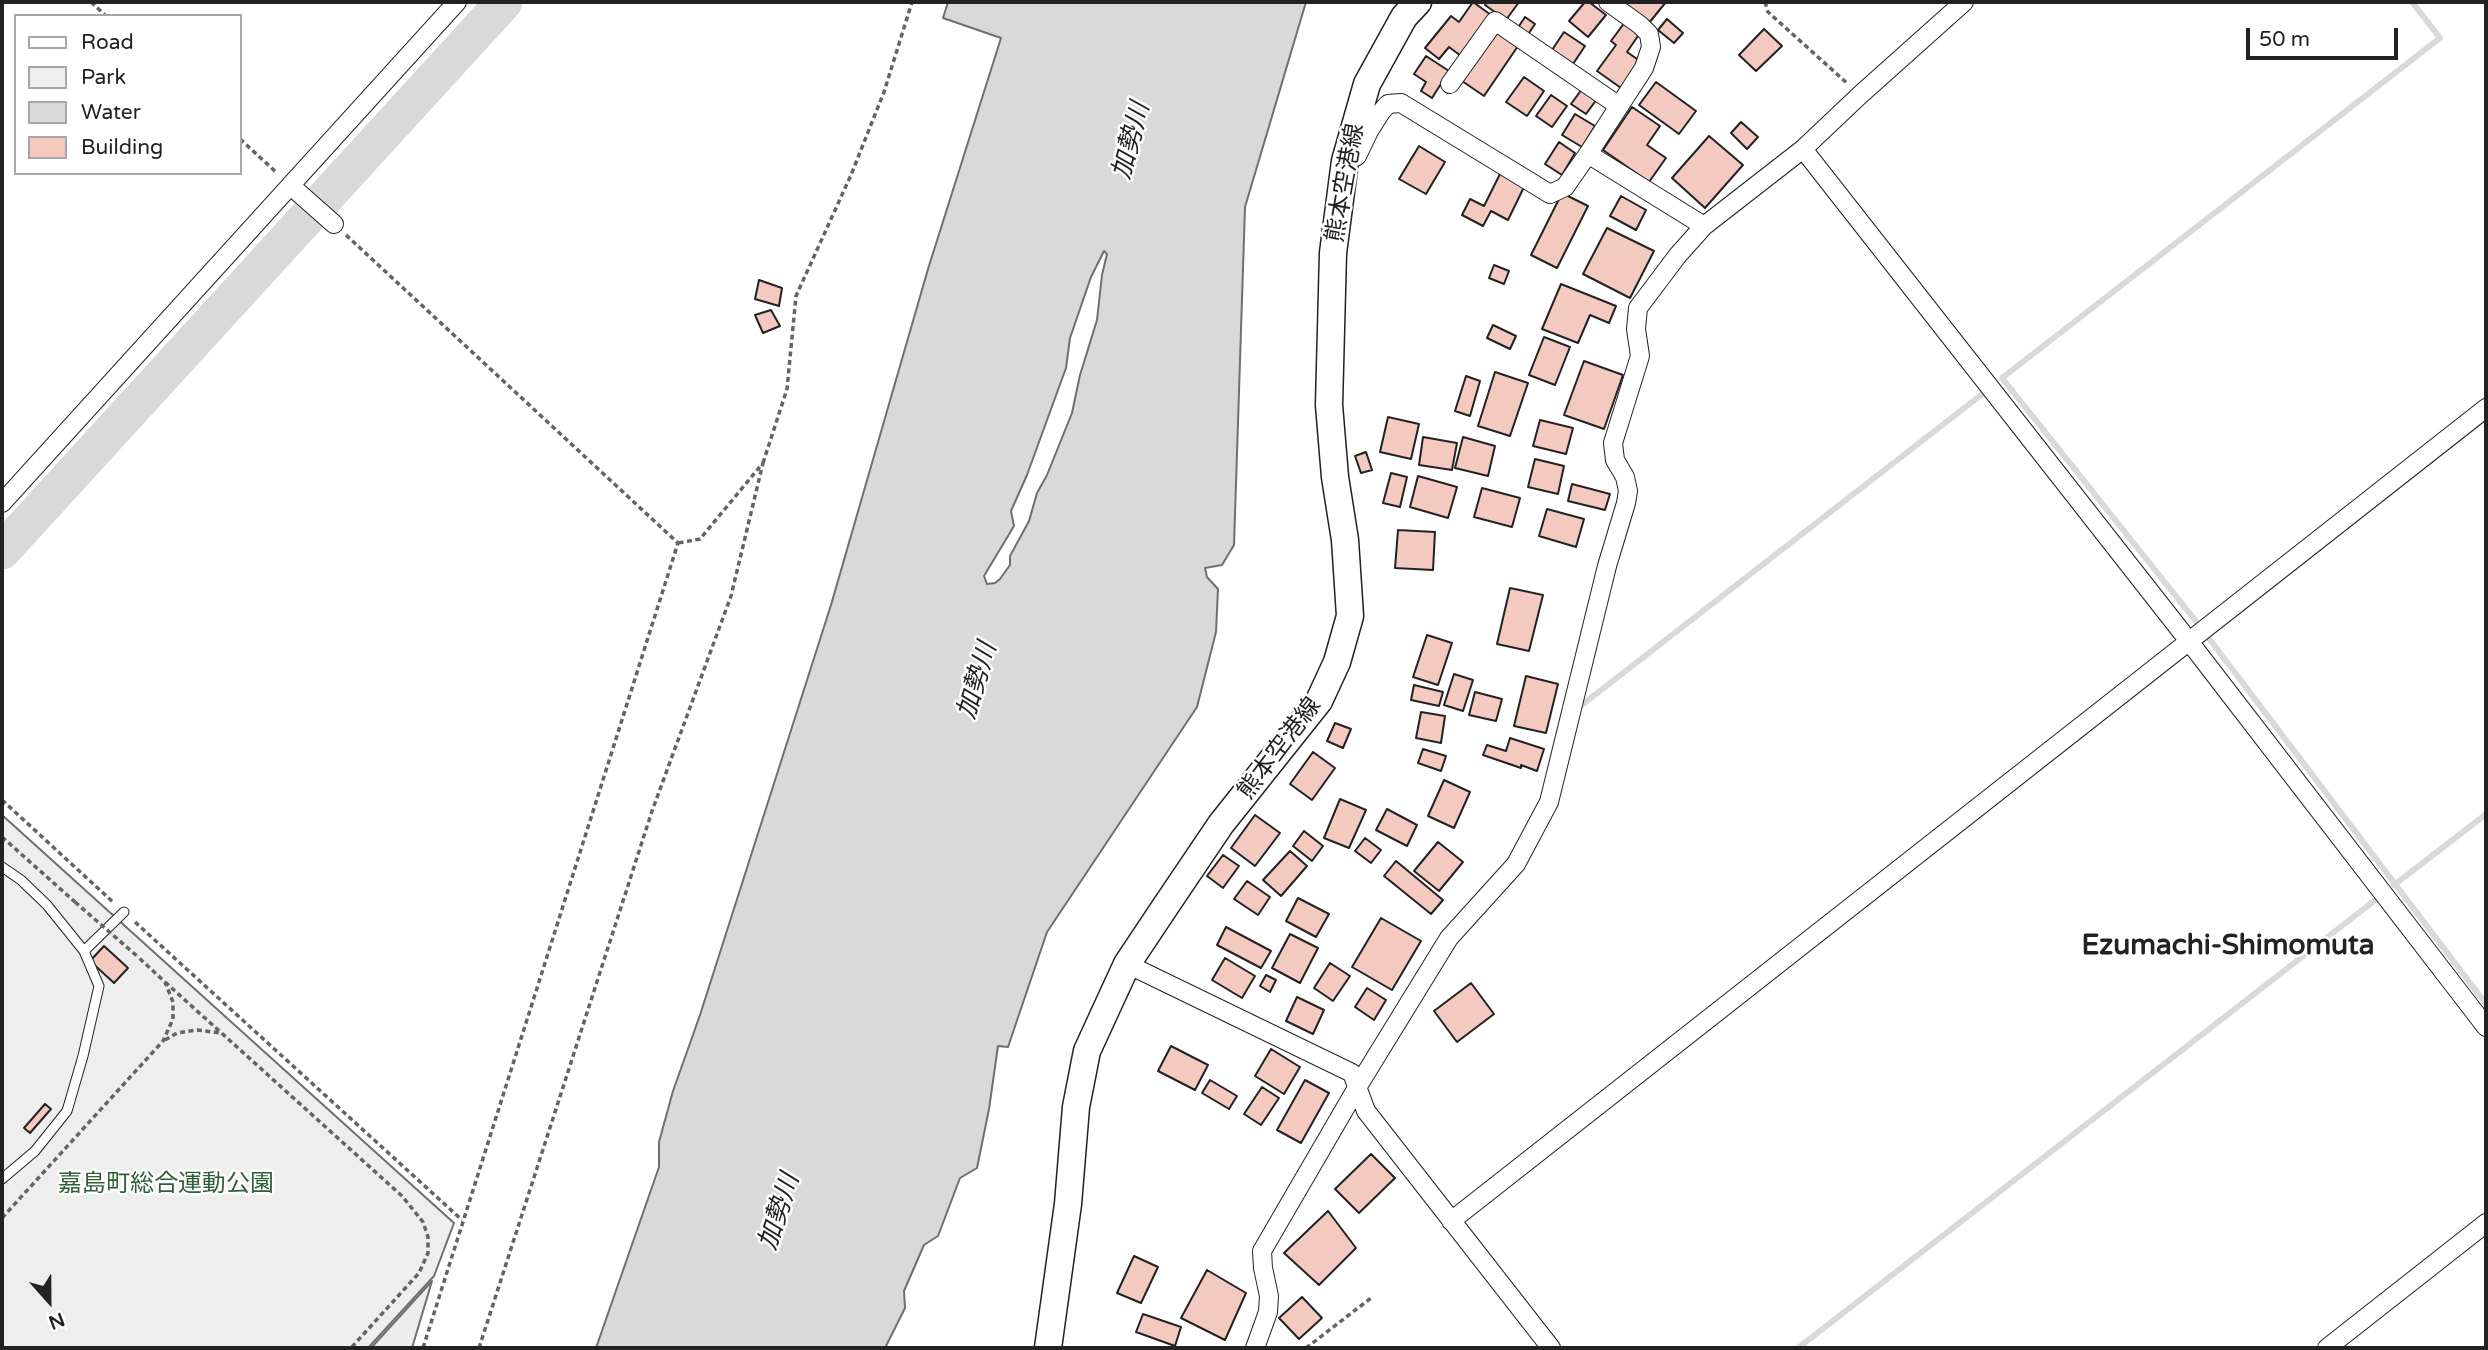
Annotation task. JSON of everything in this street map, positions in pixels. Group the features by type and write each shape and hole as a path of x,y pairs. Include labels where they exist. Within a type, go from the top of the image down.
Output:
{"main road":[{"name":"熊本空港線","path":"1048,1348 1068,1204 1076,1107 1087,1051 1126,964 1221,824 1319,701 1337,662 1350,616 1345,540 1335,477 1329,405 1333,253 1345,161 1367,84 1404,18 1418,2"}],"street":[{"path":"2,503 293,188 457,2"},
{"path":"1345,161 1357,156 1368,131 1388,104 1401,103 1550,194 1565,187 1644,68 1651,47 1649,34 1608,2"},
{"path":"1255,1348 1268,1312 1269,1296 1262,1251 1358,1086 1449,938 1516,864 1549,802 1606,566 1626,503 1628,491 1625,477 1615,460 1613,443 1640,356 1636,329 1638,307 1704,226 1803,149 1964,2"},
{"path":"1450,84 1495,21 1619,106"},
{"path":"1803,149 2188,640 2486,1027"},
{"path":"1588,154 1704,226"},
{"path":"293,188 334,224"},
{"path":"1451,1221 2486,408"},
{"path":"1126,964 1352,1073 1366,1111 1551,1348"},
{"path":"2328,1348 2486,1223"}],"lane":[{"path":"2,867 47,905 84,951 99,986 67,1111 35,1151 2,1179"},
{"path":"84,951 124,912"}],"path":[{"path":"91,2 104,14"},
{"path":"479,1348 652,811 731,596 763,463 787,389 796,296 851,175 884,92 912,2"},
{"path":"1765,2 1768,12 1860,95"},
{"path":"242,141 293,188"},
{"path":"334,224 678,543"},
{"path":"678,543 701,539 763,463"},
{"path":"423,1348 678,543"},
{"path":"2,800 462,1220"},
{"path":"2,837 402,1196 423,1222 428,1237 428,1253 419,1273 351,1348"},
{"path":"2,1219 163,1041 173,1019 173,1002 165,982"},
{"path":"163,1041 177,1033 197,1030 221,1033"},
{"path":"1306,1348 1371,1298"}],"green space":[{"name":"嘉島町総合運動公園","path":"2,815 454,1223 434,1276 368,1348 2,1348"}],"shaded area":[{"path":"432,1281 412,1348 371,1348"}],"water":[{"name":"加勢川","path":"948,2 1306,2 1245,207 1234,545 1222,565 1205,568 1207,577 1218,589 1216,632 1197,707 1047,932 1008,1047 998,1046 977,1168 960,1178 938,1236 924,1245 904,1291 905,1308 885,1348 596,1348 659,1167 659,1142 673,1091 700,1015 831,605 928,269 1001,38 943,18","holes":["1104,251 1107,254 1097,320 1080,375 1072,413 1037,493 1029,521 1010,556 1010,565 1000,579 987,584 984,576 1014,526 1011,511 1066,368 1070,338 1091,277"]}],"building":[{"path":"1473,2 1491,15 1461,56 1449,47 1439,59 1425,48 1451,16 1459,22"},
{"path":"1487,2 1519,2 1506,20 1485,5"},
{"path":"1585,2 1589,2 1606,15 1588,37 1569,21"},
{"path":"1622,2 1666,2 1649,23"},
{"path":"1525,17 1535,24 1527,36 1517,29"},
{"path":"1667,19 1683,33 1674,43 1658,30"},
{"path":"1625,22 1640,33 1627,52 1640,61 1621,88 1597,71 1616,45 1611,41"},
{"path":"1764,29 1782,46 1756,71 1739,55"},
{"path":"1496,31 1518,46 1484,96 1462,81"},
{"path":"1564,32 1585,46 1571,67 1550,53"},
{"path":"1426,56 1449,71 1432,98 1421,91 1426,82 1414,74"},
{"path":"1524,77 1544,91 1527,116 1506,102"},
{"path":"1656,82 1696,111 1679,134 1639,105"},
{"path":"1582,89 1597,99 1586,114 1571,104"},
{"path":"1551,95 1567,106 1552,127 1536,116"},
{"path":"1632,107 1660,126 1647,145 1666,158 1649,182 1603,150"},
{"path":"1575,114 1595,126 1582,147 1562,135"},
{"path":"1741,122 1758,137 1747,149 1731,133"},
{"path":"1709,136 1743,165 1705,208 1672,178"},
{"path":"1559,142 1575,153 1562,175 1545,164"},
{"path":"1419,146 1445,162 1426,194 1399,179"},
{"path":"1501,172 1525,185 1508,220 1491,211 1483,226 1462,215 1470,199 1484,206"},
{"path":"1562,193 1588,206 1557,268 1531,255"},
{"path":"1621,196 1646,210 1636,230 1610,216"},
{"path":"1607,228 1654,251 1630,298 1583,274"},
{"path":"1494,265 1509,271 1504,284 1489,278"},
{"path":"759,280 782,288 779,306 755,299"},
{"path":"1561,284 1616,306 1609,323 1590,315 1578,343 1542,329"},
{"path":"771,310 780,326 763,333 755,315"},
{"path":"1493,325 1516,336 1510,349 1487,338"},
{"path":"1544,337 1570,347 1555,385 1529,375"},
{"path":"1584,361 1623,375 1604,429 1564,415"},
{"path":"1495,372 1528,383 1510,436 1478,426"},
{"path":"1466,376 1480,381 1470,416 1455,411"},
{"path":"1388,417 1419,424 1411,459 1380,452"},
{"path":"1540,420 1573,428 1566,454 1533,446"},
{"path":"1423,437 1457,443 1452,470 1419,465"},
{"path":"1463,437 1495,446 1488,476 1455,468"},
{"path":"1366,452 1372,470 1361,473 1355,456"},
{"path":"1535,459 1564,466 1558,494 1528,487"},
{"path":"1391,473 1407,477 1400,507 1383,503"},
{"path":"1418,476 1457,487 1448,518 1410,507"},
{"path":"1572,484 1610,494 1605,510 1568,501"},
{"path":"1482,488 1520,498 1512,527 1474,517"},
{"path":"1547,509 1584,519 1576,547 1539,536"},
{"path":"1398,530 1435,532 1433,570 1395,568"},
{"path":"1510,588 1543,595 1529,651 1497,644"},
{"path":"1427,635 1452,643 1438,685 1413,677"},
{"path":"1454,674 1473,680 1463,711 1444,705"},
{"path":"1526,676 1558,684 1546,733 1514,726"},
{"path":"1414,685 1443,692 1439,706 1411,700"},
{"path":"1475,692 1502,699 1496,721 1469,715"},
{"path":"1421,712 1445,716 1441,743 1416,738"},
{"path":"1335,723 1351,729 1343,748 1327,741"},
{"path":"1510,738 1544,749 1537,771 1483,755 1487,745 1506,751"},
{"path":"1423,749 1446,756 1441,771 1418,763"},
{"path":"1313,752 1335,768 1312,800 1290,784"},
{"path":"1444,780 1470,792 1454,828 1428,816"},
{"path":"1340,799 1366,810 1349,848 1324,838"},
{"path":"1387,809 1417,825 1407,846 1376,830"},
{"path":"1255,815 1280,833 1255,866 1231,848"},
{"path":"1304,831 1323,846 1312,861 1293,846"},
{"path":"1365,838 1381,850 1371,863 1355,851"},
{"path":"1438,842 1463,862 1439,891 1414,871"},
{"path":"1290,851 1307,866 1281,896 1263,880"},
{"path":"1223,855 1239,866 1223,888 1207,876"},
{"path":"1396,861 1443,900 1431,914 1384,876"},
{"path":"1247,881 1270,897 1258,915 1234,899"},
{"path":"1298,898 1329,914 1316,937 1286,921"},
{"path":"1381,918 1421,941 1392,990 1352,967"},
{"path":"1226,927 1271,951 1261,968 1217,945"},
{"path":"1290,934 1318,948 1300,983 1272,968"},
{"path":"104,946 128,968 114,983 90,961"},
{"path":"1225,958 1255,976 1242,998 1212,980"},
{"path":"1330,963 1350,976 1333,1001 1314,988"},
{"path":"1266,975 1276,980 1270,992 1260,986"},
{"path":"1471,983 1494,1014 1457,1042 1434,1011"},
{"path":"1367,988 1386,1000 1374,1020 1355,1007"},
{"path":"1297,997 1324,1010 1313,1034 1286,1021"},
{"path":"1171,1046 1208,1065 1195,1090 1158,1071"},
{"path":"1271,1049 1300,1067 1284,1094 1255,1076"},
{"path":"1210,1080 1237,1096 1229,1109 1202,1093"},
{"path":"1305,1080 1329,1093 1301,1143 1277,1130"},
{"path":"1262,1087 1279,1098 1261,1125 1244,1114"},
{"path":"45,1104 51,1109 30,1133 24,1128"},
{"path":"1371,1154 1395,1178 1359,1213 1335,1189"},
{"path":"1328,1211 1356,1248 1319,1285 1284,1253"},
{"path":"1134,1256 1158,1267 1141,1303 1117,1293"},
{"path":"1207,1270 1246,1293 1225,1340 1181,1318"},
{"path":"1302,1297 1322,1318 1299,1339 1279,1318"},
{"path":"1143,1314 1181,1327 1175,1346 1136,1332"}],"waterway":[{"path":"2,551 504,2"},
{"path":"2412,2 2440,38 2002,378 2195,620 2486,1004"},
{"path":"1578,708 1990,388"},
{"path":"2394,885 2486,814"},
{"path":"1798,1348 2374,901"}],"district":[{"name":"Ezumachi-Shimomuta","path":"2228,947"}]}
